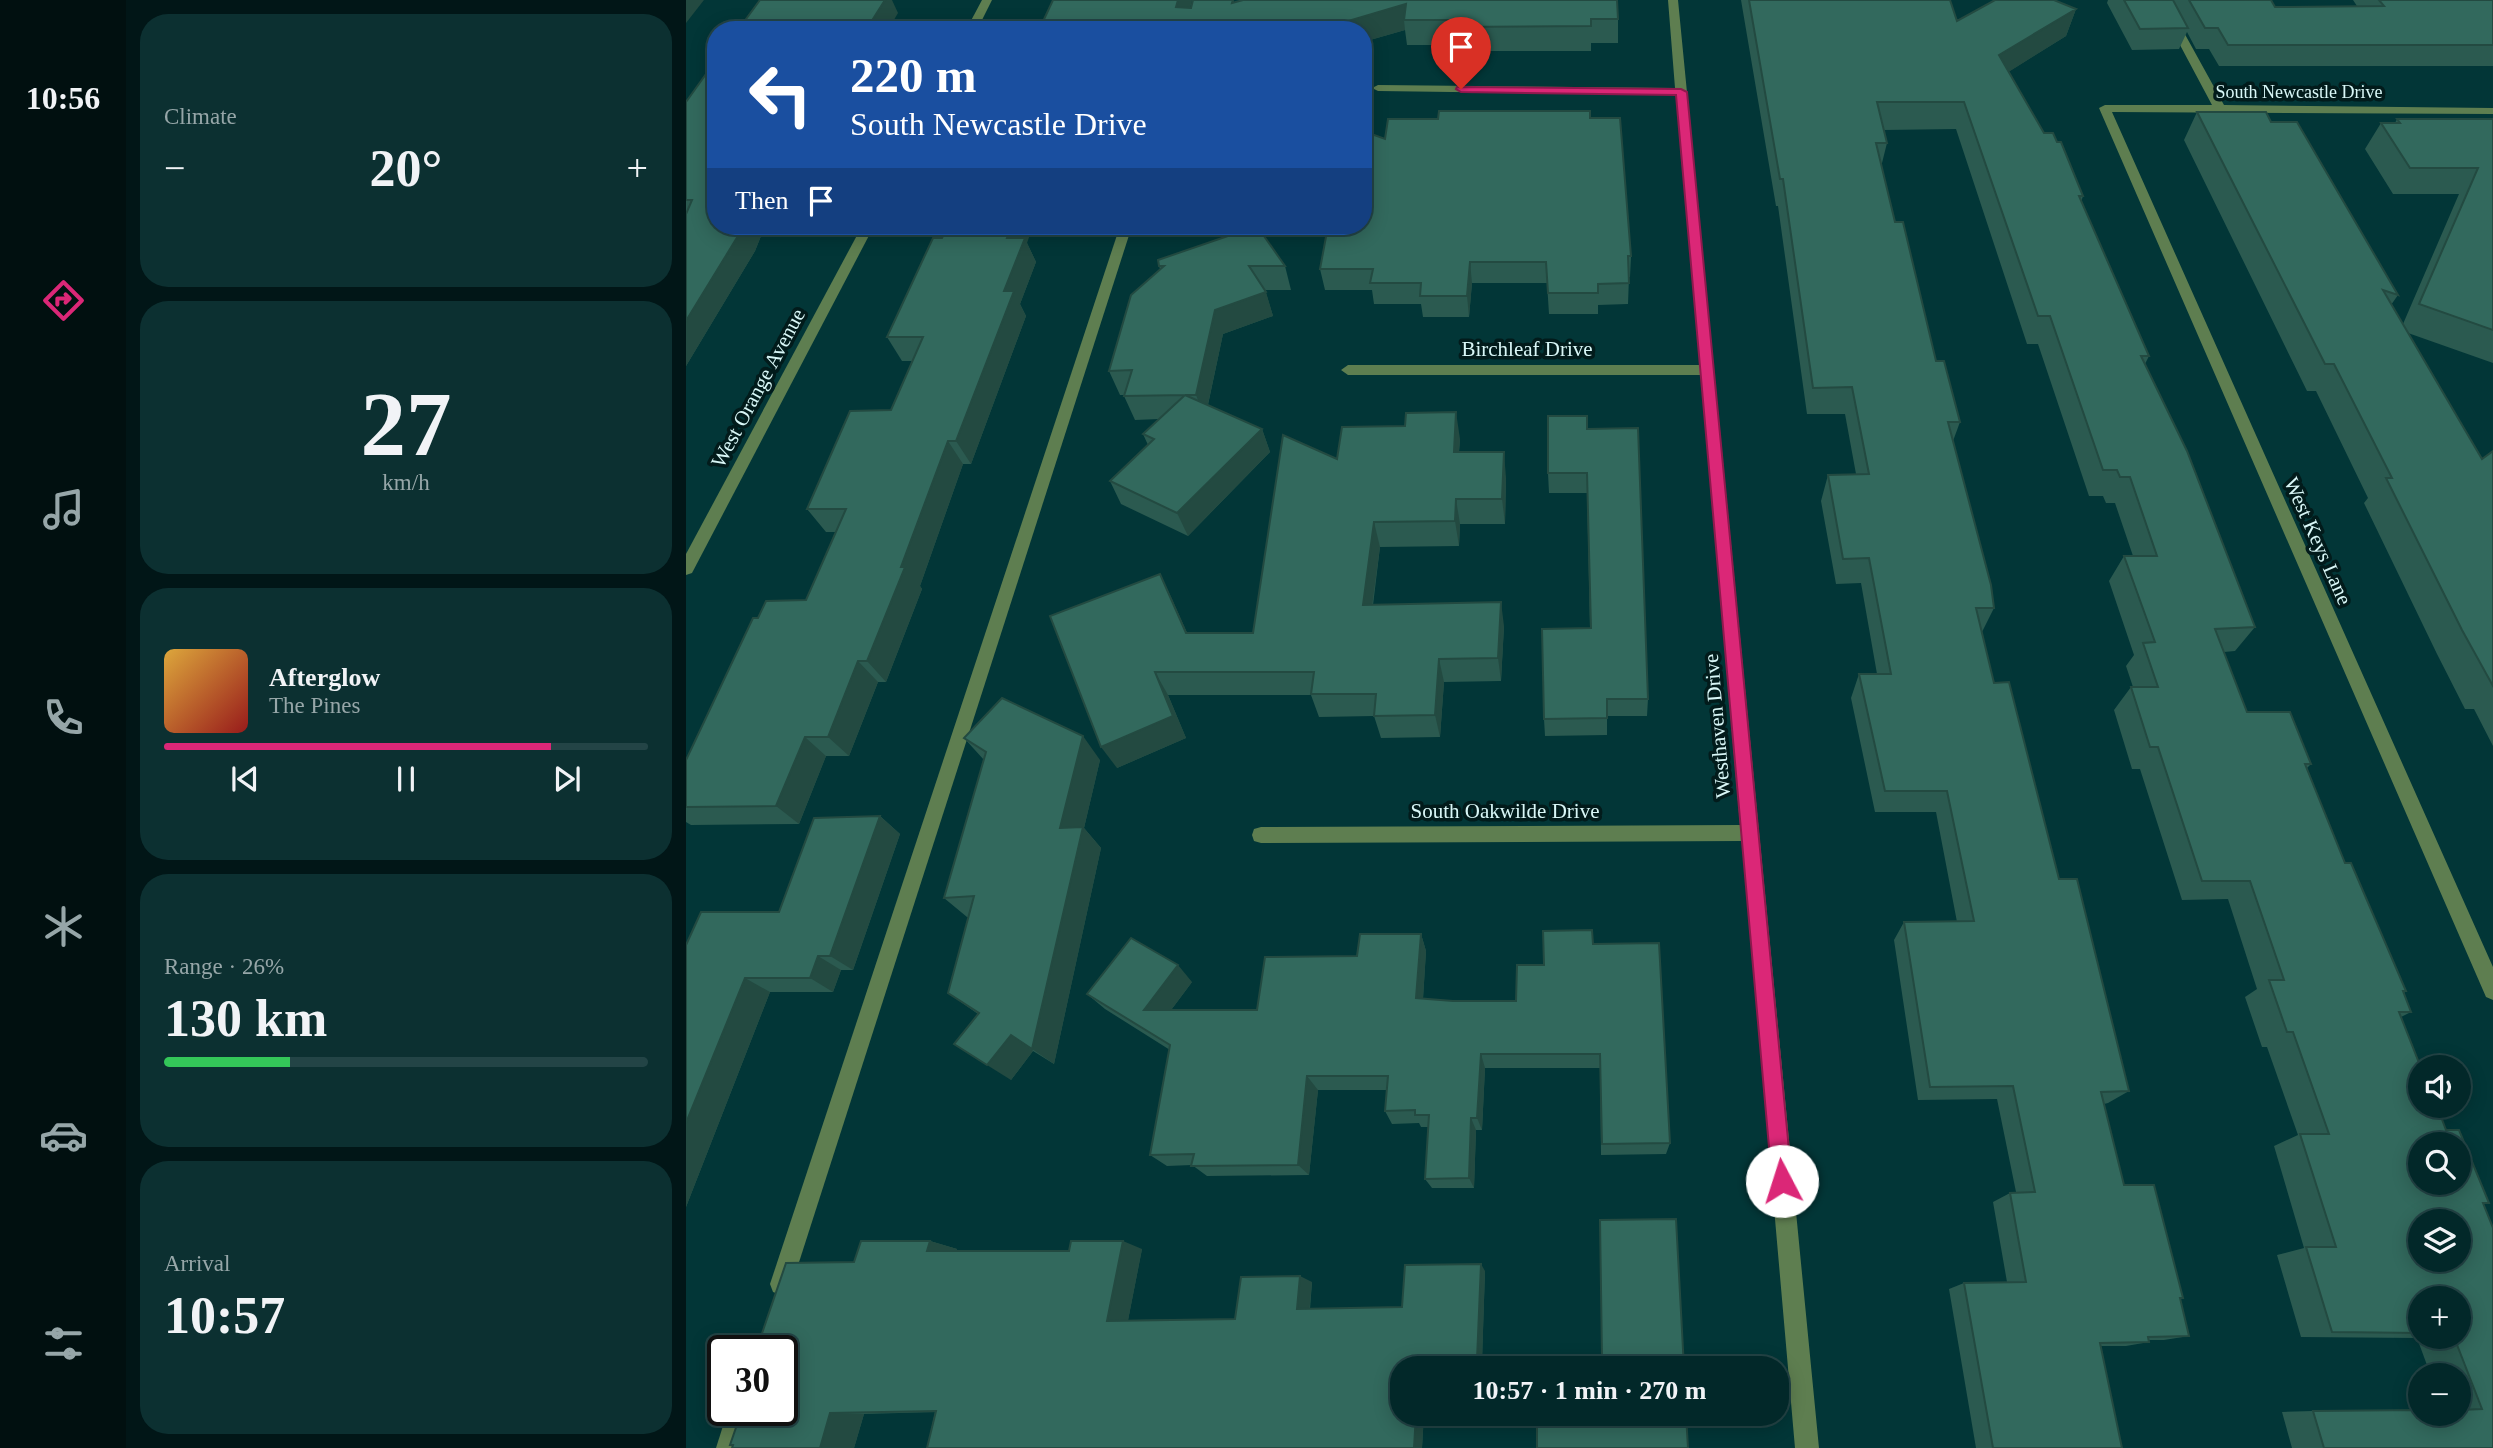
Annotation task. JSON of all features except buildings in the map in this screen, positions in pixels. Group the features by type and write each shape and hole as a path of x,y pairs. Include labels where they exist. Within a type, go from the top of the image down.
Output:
{"street":[{"path":"976,21 987,0"},
{"name":"Westhaven Drive","path":"1673,0 1807,1448"},
{"path":"2161,0 2220,108"},
{"path":"1378,88 1681,92"},
{"name":"South Newcastle Drive","path":"2105,108 2493,111"},
{"name":"West Keys Lane","path":"2105,108 2493,990"},
{"name":"West Orange Avenue","path":"686,569 862,235"},
{"path":"776,1298 1123,235"},
{"name":"Birchleaf Drive","path":"1348,370 1707,370"},
{"name":"South Oakwilde Drive","path":"1261,835 1750,833"},
{"path":"727,1448 735,1426"}],"route":[{"path":"1461,89 1681,92 1782,1181"}]}
